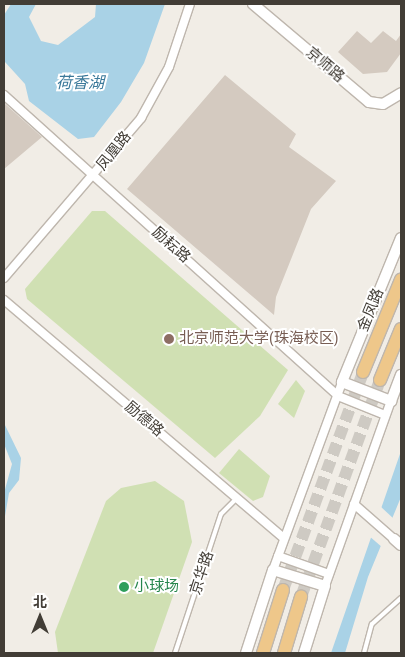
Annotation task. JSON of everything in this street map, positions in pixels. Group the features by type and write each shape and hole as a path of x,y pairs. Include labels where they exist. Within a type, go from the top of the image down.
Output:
{"highway":[{"name":"金凤路","path":"363,372 401,280"},
{"path":"380,380 401,329"},
{"path":"263,653 283,590"},
{"path":"284,653 301,597"}],"street":[{"name":"凤凰路","path":"4,278 94,176 141,118 169,67 190,4"},
{"name":"京师路","path":"253,4 369,102 383,104 401,93"},
{"name":"励耘路","path":"4,96 338,396"},
{"name":"金凤路","path":"342,382 401,238"},
{"name":"励德路","path":"4,300 284,538"},
{"path":"304,653 329,574 401,375"},
{"path":"246,653 284,538 342,382 390,401"},
{"path":"338,396 385,415"},
{"path":"354,504 398,542"},
{"path":"278,556 329,574"},
{"path":"273,570 325,586"}],"lane":[{"name":"京华路","path":"175,653 221,514 237,498"},
{"path":"364,653 372,624 401,598"}],"green space":[{"path":"92,211 105,211 288,370 260,416 215,458 27,299 25,289"},
{"path":"296,380 305,391 294,418 278,404"},
{"path":"239,449 270,476 263,497 253,501 219,473"},
{"name":"小球场","path":"155,481 184,501 192,542 153,653 58,653 55,632 106,501 121,488"}],"water":[{"name":"荷香湖","path":"11,4 36,4 29,17 41,41 58,45 95,17 96,4 165,4 144,63 121,102 94,137 78,139 29,101 25,84 5,62 4,15"},
{"path":"4,423 21,458 19,480 9,493 4,522 4,493 12,464 4,444"},
{"path":"401,451 401,497 368,577 345,653 331,653"}],"pier":[{"path":"379,505 395,520 383,548 368,535"}],"building":[{"path":"357,31 371,43 383,31 396,41 401,34 401,53 387,72 363,74 338,52"},
{"path":"225,75 296,134 289,147 336,181 311,209 276,297 274,315 127,189"},
{"path":"4,103 42,137 4,169"}],"tunnel":[{"path":"283,590 363,372"},
{"path":"301,597 380,380"}],"place":[{"name":"北京师范大学(珠海校区)","path":"169,339"},
{"name":"小球场","path":"124,587"}]}
